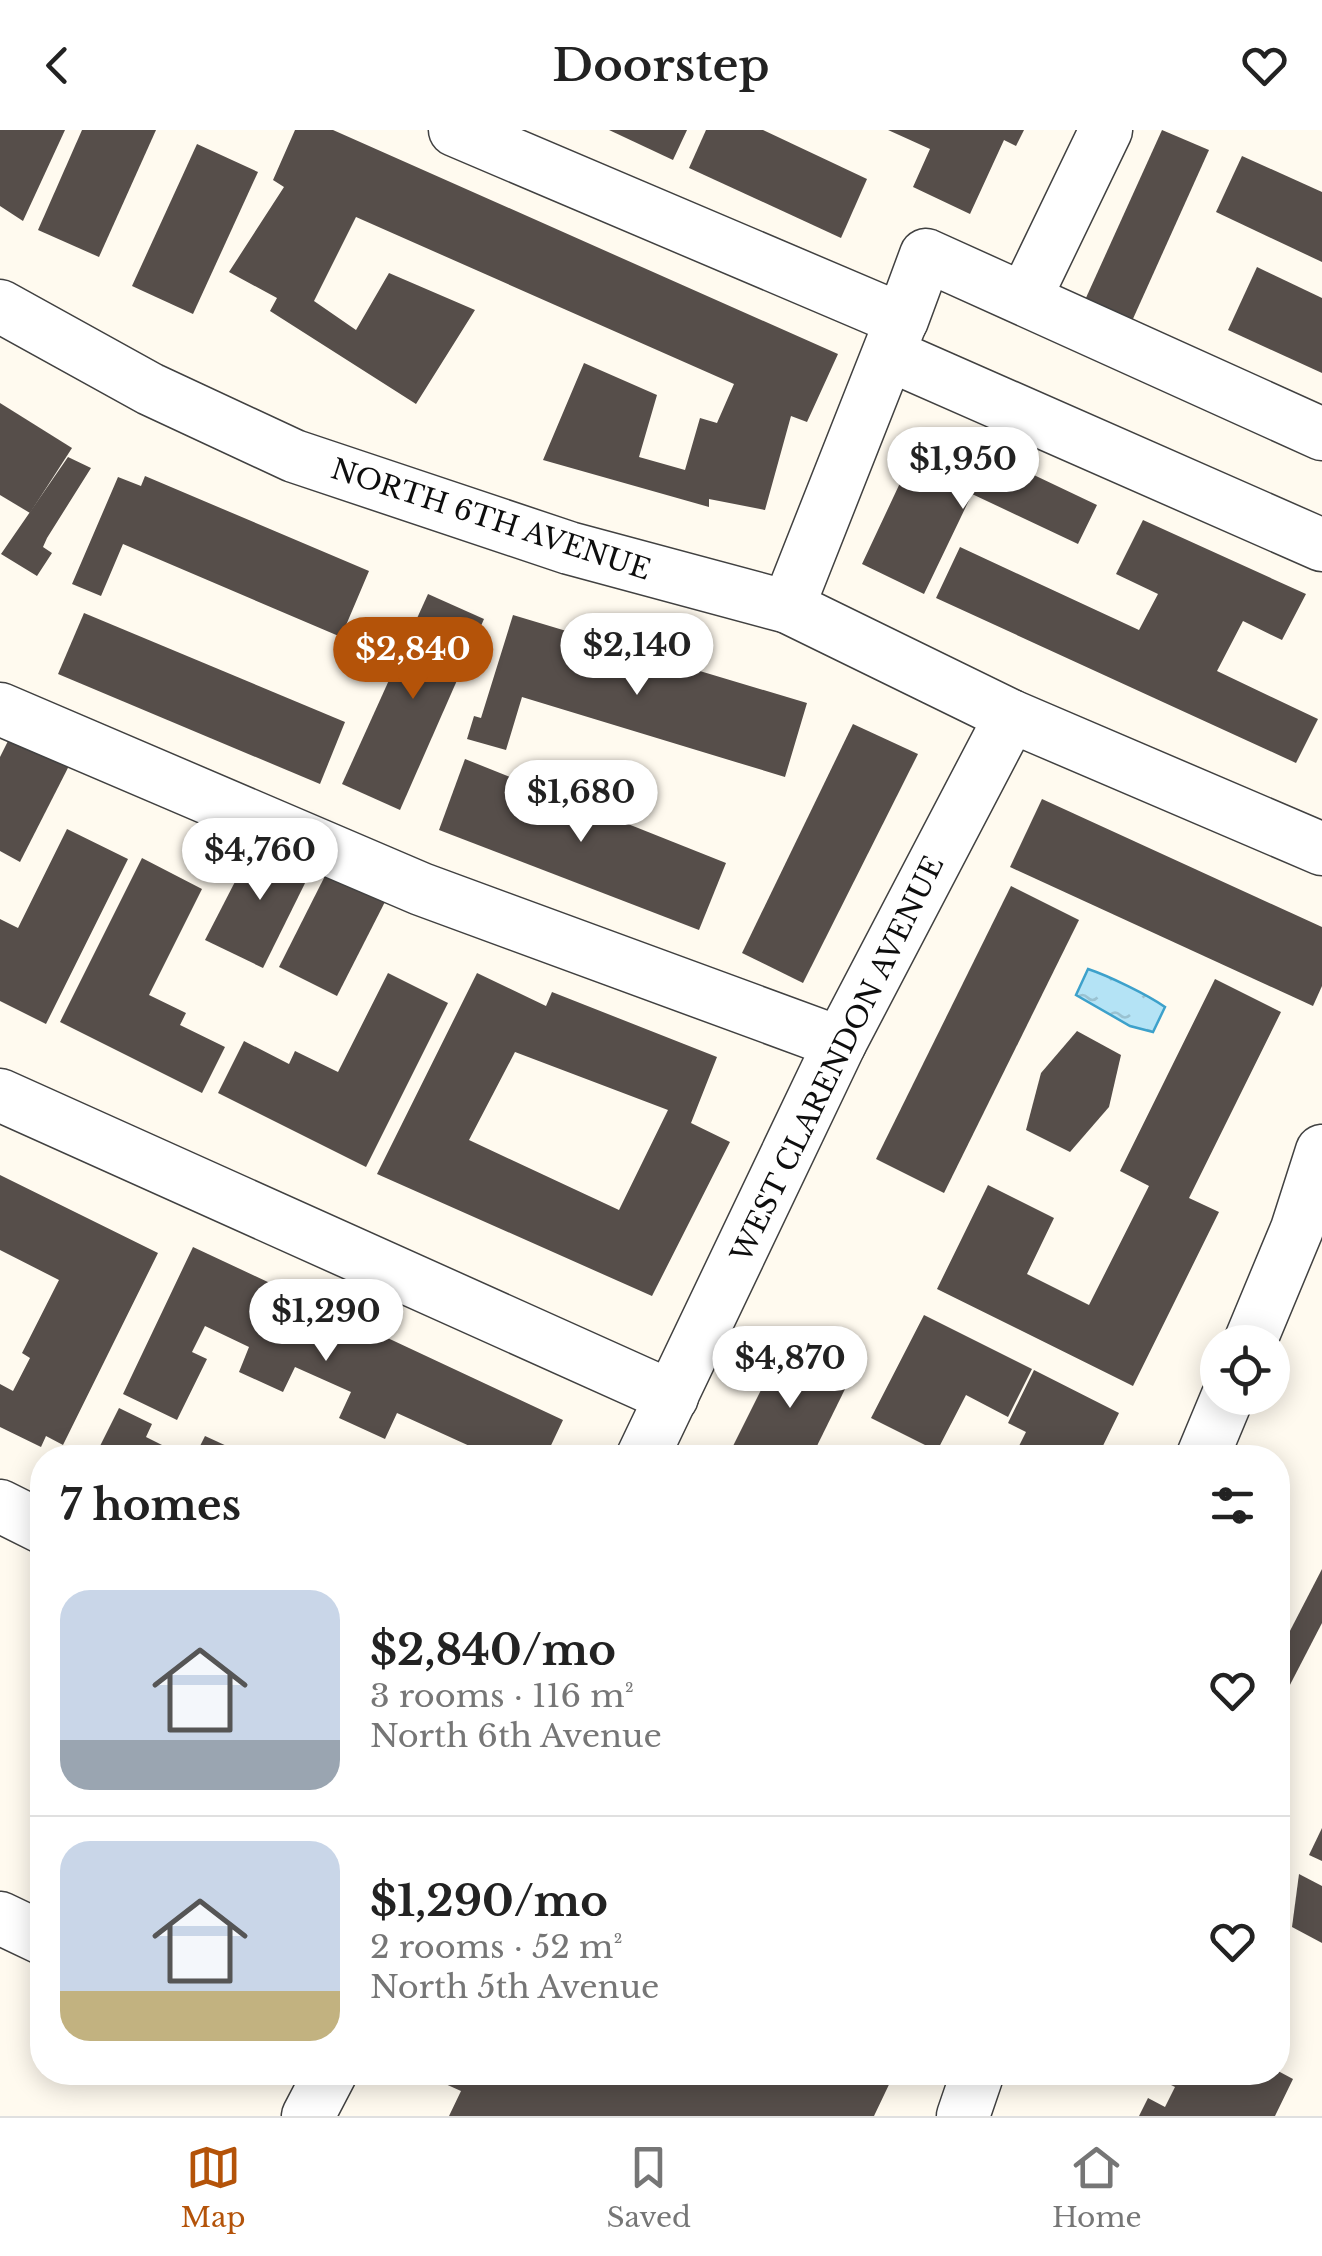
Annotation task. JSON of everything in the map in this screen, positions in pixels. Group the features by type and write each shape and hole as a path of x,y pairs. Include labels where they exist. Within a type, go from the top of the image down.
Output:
{"street":[{"path":"455,130 546,147 896,337 1322,545"},
{"path":"1025,298 1106,130"},
{"path":"788,607 926,256 1322,434"},
{"name":"NORTH 6TH AVENUE","path":"0,306 150,389 294,456 569,548 788,607 1010,716 1322,849"},
{"path":"0,709 421,890 840,1043"},
{"name":"WEST CLARENDON AVENUE","path":"648,1445 840,1043 1010,716"},
{"path":"0,1095 672,1397"},
{"path":"1257,1325 1297,1229 1322,1151"},
{"path":"1207,1445 1220,1415"},
{"path":"0,1506 30,1521"},
{"path":"0,1918 30,1932"},
{"path":"963,2116 974,2085"}],"water":[{"path":"1088,969 1165,1007 1153,1032 1130,1026 1076,995"}],"building":[{"path":"0,130 65,130 23,221 0,206"},
{"path":"82,130 156,130 99,257 38,230"},
{"path":"295,130 333,130 838,354 807,422 791,416 765,510 709,499 709,507 543,460 584,363 657,395 639,457 685,470 700,418 717,423 734,384 356,217 314,301 356,330 389,273 475,310 416,404 270,311 277,298 229,272 284,187 273,180"},
{"path":"609,130 687,130 673,160"},
{"path":"706,130 763,130 867,179 841,238 689,168"},
{"path":"888,130 1024,130 1016,146 1004,140 970,214 913,187 930,149"},
{"path":"1162,130 1209,150 1132,321 1085,300"},
{"path":"197,144 258,172 193,314 132,286"},
{"path":"1242,156 1322,192 1322,262 1216,212"},
{"path":"1257,267 1322,298 1322,373 1228,330"},
{"path":"0,403 72,448 30,513 0,495"},
{"path":"916,449 968,474 979,449 1097,505 1078,544 972,494 924,594 862,564"},
{"path":"68,457 91,468 47,538 43,547 52,553 37,576 1,554"},
{"path":"145,476 369,571 341,637 123,544 101,596 72,584 118,477 141,486"},
{"path":"1143,520 1306,594 1282,640 1243,621 1217,671 1318,719 1296,763 936,598 960,547 1139,630 1158,594 1116,574"},
{"path":"428,594 484,619 400,810 342,784"},
{"path":"84,613 345,722 320,784 58,674"},
{"path":"513,615 807,703 785,777 522,697 506,750 467,739 474,716 481,718"},
{"path":"853,724 918,754 803,983 742,953"},
{"path":"14,729 73,758 20,862 0,851 0,757"},
{"path":"465,759 726,863 699,930 439,830"},
{"path":"1042,799 1322,927 1322,986 1313,1006 1010,867"},
{"path":"67,829 128,859 46,1024 0,1001 0,919 18,928"},
{"path":"258,837 314,865 263,968 205,940"},
{"path":"142,858 202,889 149,995 186,1013 180,1025 225,1047 202,1093 60,1022"},
{"path":"331,864 389,894 337,996 279,967"},
{"path":"1011,886 1079,920 944,1193 876,1159"},
{"path":"388,973 448,1003 366,1167 218,1093 244,1041 289,1064 295,1051 338,1072"},
{"path":"477,973 546,1006 552,992 717,1057 691,1123 730,1142 652,1296 377,1174","holes":["515,1052 668,1110 619,1210 469,1140"]},
{"path":"1215,979 1281,1012 1189,1198 1219,1212 1133,1386 937,1289 988,1185 1054,1218 1027,1274 1089,1305 1149,1186 1120,1171"},
{"path":"1077,1031 1121,1055 1109,1107 1070,1152 1026,1130 1041,1073"},
{"path":"0,1175 158,1253 63,1445 46,1436 42,1445 37,1445 0,1427 0,1384 13,1391 30,1358 22,1353 59,1280 0,1250"},
{"path":"193,1247 563,1420 551,1445 467,1445 397,1413 385,1439 339,1418 351,1392 295,1367 283,1392 239,1372 249,1347 205,1326 192,1352 207,1359 177,1420 123,1394"},
{"path":"924,1315 1032,1369 1008,1417 966,1395 940,1445 925,1445 871,1418"},
{"path":"782,1348 849,1381 817,1445 734,1445"},
{"path":"1034,1370 1119,1413 1103,1445 1020,1445 1026,1432 1008,1423"},
{"path":"119,1408 152,1424 146,1437 162,1445 100,1445"},
{"path":"205,1436 225,1445 200,1445"},
{"path":"1322,1569 1322,1623 1290,1685 1290,1631"},
{"path":"1322,1828 1322,1861 1309,1855"},
{"path":"1299,1874 1322,1886 1322,1943 1292,1927"},
{"path":"1290,2077 1293,2079 1275,2116 1139,2116 1148,2098 1165,2107 1175,2087 1171,2085 1290,2085"},
{"path":"448,2085 889,2085 874,2116 449,2116 461,2091"}]}
